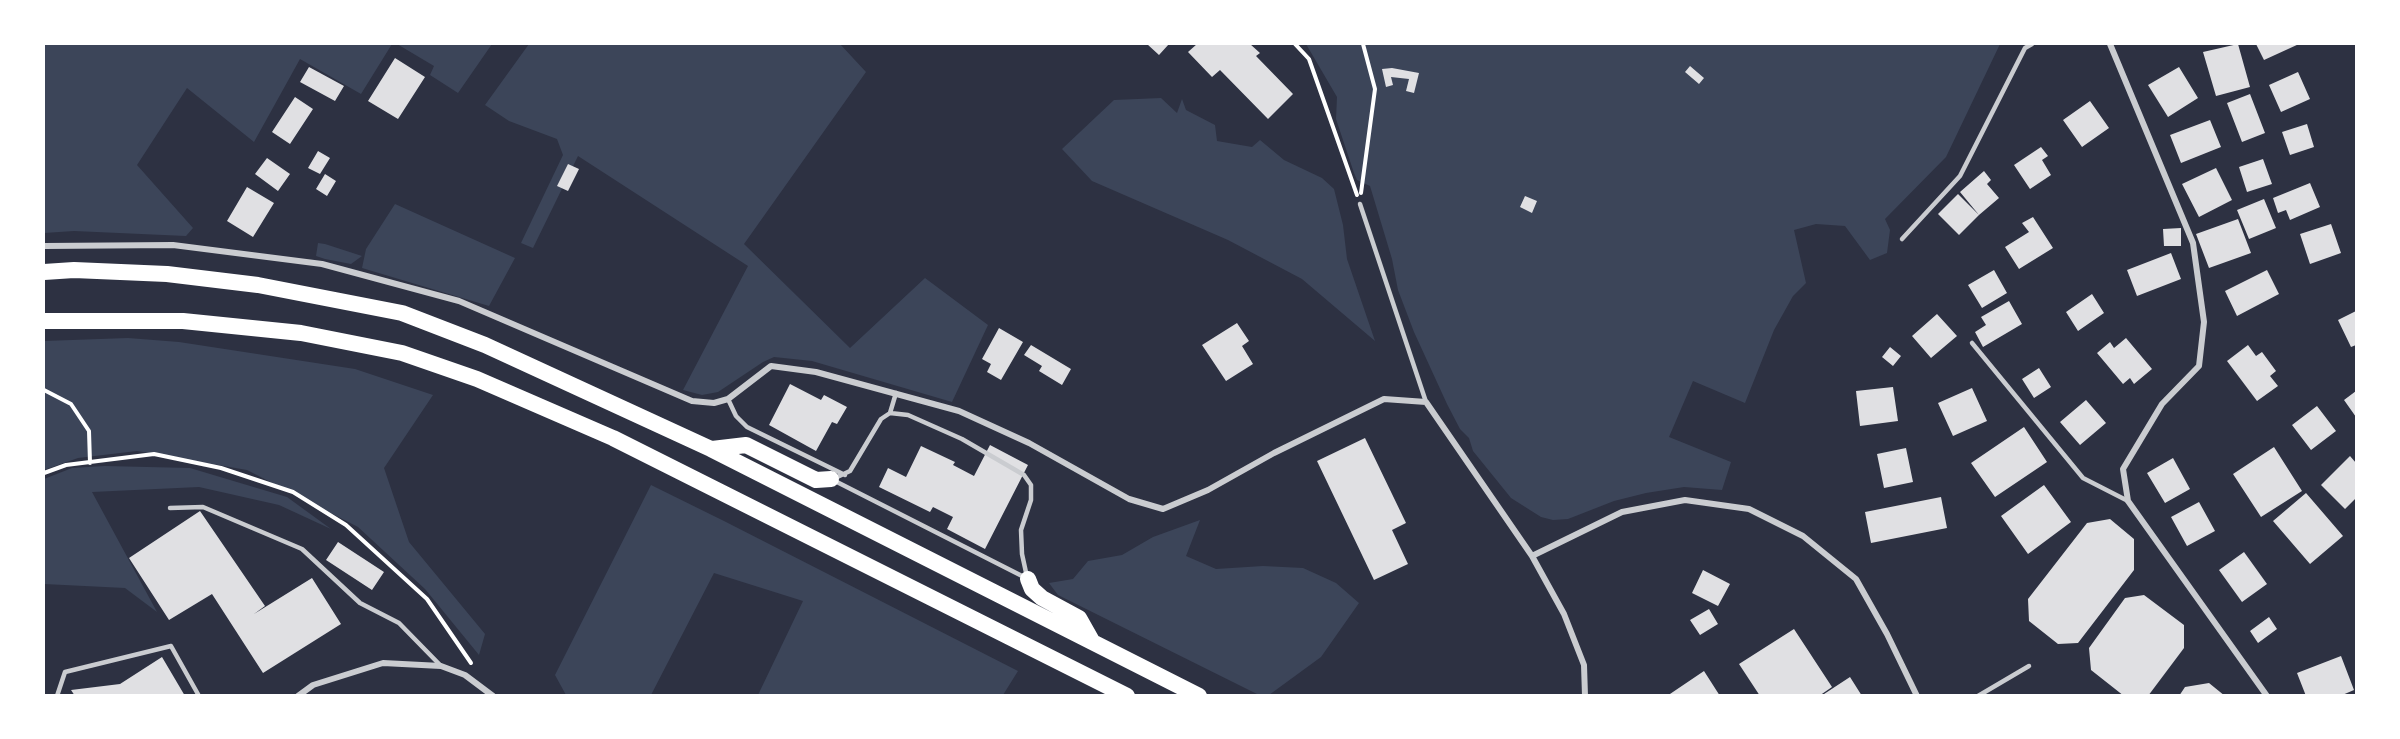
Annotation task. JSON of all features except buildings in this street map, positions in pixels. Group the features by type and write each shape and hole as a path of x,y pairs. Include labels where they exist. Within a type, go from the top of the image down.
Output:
{"highway":[{"path":"44,272 74,270 167,274 258,285 402,313 485,345 711,449 1199,696"},
{"path":"44,321 183,321 301,333 402,353 477,379 623,443 1126,696"},
{"path":"711,449 746,446 816,480 838,477"},
{"path":"1028,579 1032,589 1042,598 1079,618 1092,641"}],"street":[{"path":"2110,44 2193,243 2204,322 2199,366 2162,404 2123,469 2128,501 2267,696"},
{"path":"44,246 173,245 322,264 459,301 693,402 714,403 729,399 771,366 816,372 959,411 1029,443 1129,499 1163,509 1208,490 1274,453 1384,399 1426,402 1532,556 1563,614 1584,665 1586,696"},
{"path":"1532,556 1622,512 1685,500 1749,509 1803,536 1856,579 1887,634 1917,696"},
{"path":"298,696 314,685 383,663 441,666 465,675 493,696"}],"lane":[{"path":"1902,239 1960,176 2025,48 2032,44"},
{"path":"1360,204 1426,402"},
{"path":"1972,342 2084,478 2128,501"},
{"path":"838,477 856,463 881,419 890,413 896,393"},
{"path":"729,399 736,416 747,427 1028,579"},
{"path":"890,413 908,415 962,439 1024,475 1031,485 1031,500 1021,530 1022,554 1028,579"},
{"path":"170,508 203,507 302,549 360,603 399,623 441,666"},
{"path":"57,696 65,672 171,646 199,696"},
{"path":"1978,696 2029,666"}],"path":[{"path":"1295,44 1309,59 1360,204"},
{"path":"1360,204 1375,89 1363,44"},
{"path":"44,390 71,404 89,431 90,464"}],"shaded area":[{"path":"44,44 392,44 361,94 300,59 254,142 187,88 137,165 193,228 186,236 74,231 44,233"},
{"path":"397,44 492,44 458,93 430,75 434,66"},
{"path":"529,44 840,44 866,72 744,244 850,348 925,278 988,325 952,402 812,361 774,357 718,392 702,395 683,390 748,266 578,156 533,248 521,243 563,155 557,139 509,121 485,105"},
{"path":"1306,44 2000,44 1946,157 1885,219 1890,230 1887,253 1870,260 1845,226 1816,224 1794,230 1806,283 1793,296 1774,330 1745,403 1693,381 1669,437 1731,462 1722,490 1684,487 1646,493 1614,501 1568,519 1553,520 1541,517 1511,498 1473,451 1469,438 1460,429 1447,404 1414,332 1398,290 1392,259 1370,186 1357,180 1354,173 1336,119 1337,97"},
{"path":"1161,98 1177,113 1182,99 1186,110 1215,125 1217,141 1252,147 1260,140 1284,160 1322,178 1334,189 1343,225 1347,259 1375,341 1302,279 1228,240 1092,181 1062,149 1114,100"},
{"path":"395,204 515,258 489,306 362,268 366,249"},
{"path":"318,243 362,256 351,264 325,259 316,256"},
{"path":"128,338 179,342 355,369 433,395 384,468 409,542 485,634 479,655 425,589 358,527 247,470 137,451 78,458 44,470 44,341"},
{"path":"105,466 190,468 287,497 331,529 279,505 199,487 92,492 157,612 125,588 44,584 44,479 72,468"},
{"path":"651,485 1018,671 1003,695 758,695 803,601 714,573 651,695 566,695 555,675"},
{"path":"1200,520 1186,556 1216,569 1263,566 1303,568 1336,583 1359,603 1321,657 1269,695 1259,695 1058,595 1049,583 1073,579 1088,561 1122,555 1153,537"}]}
